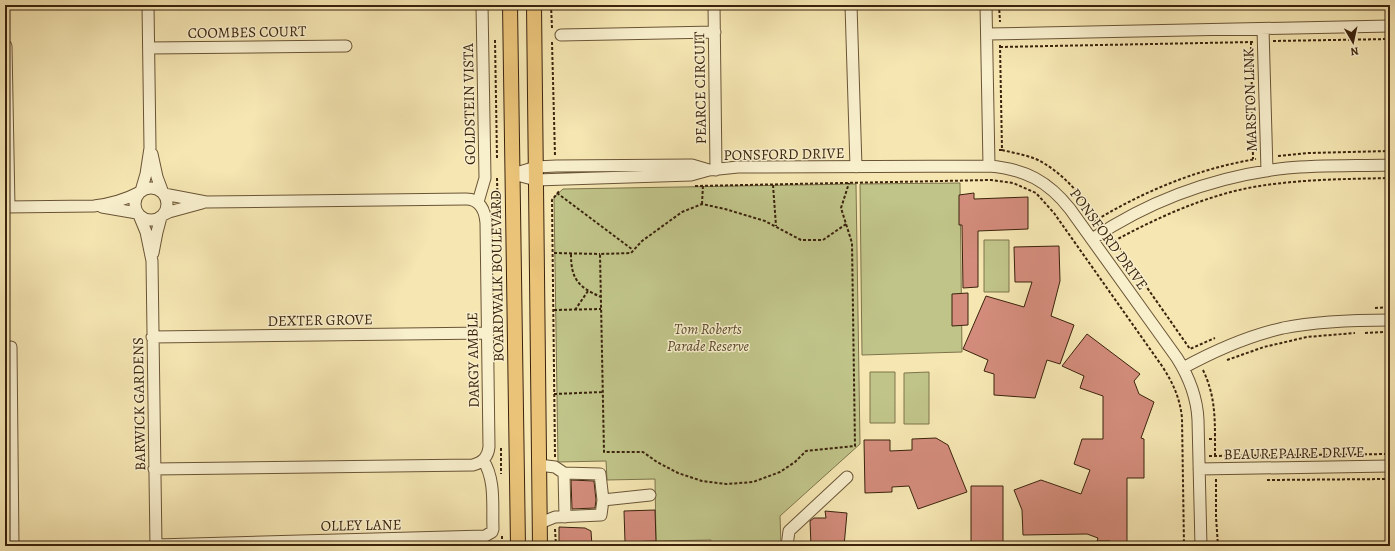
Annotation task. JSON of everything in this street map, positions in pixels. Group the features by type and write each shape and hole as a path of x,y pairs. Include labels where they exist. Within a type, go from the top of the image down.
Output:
{"main road":[{"name":"BOARDWALK BOULEVARD","path":"510,5 518,546"},
{"path":"534,5 540,546"}],"street":[{"path":"138,214 134,202 146,174 150,148 148,5"},
{"name":"GOLDSTEIN VISTA","path":"478,202 485,178 482,5"},
{"name":"PEARCE CIRCUIT","path":"709,173 715,32 714,5"},
{"path":"851,5 856,167"},
{"path":"986,5 989,166"},
{"path":"987,34 1390,26"},
{"name":"MARSTON LINK","path":"1263,29 1266,171"},
{"path":"555,33 715,32"},
{"path":"6,46 7,207 94,206 108,204 124,199 148,188 154,188 163,193 206,202 466,199 478,202"},
{"name":"COOMBES COURT","path":"149,48 346,46"},
{"path":"150,148 157,176 168,205 162,216"},
{"name":"PONSFORD DRIVE","path":"536,174 556,166 692,165 709,173"},
{"path":"1092,239 1149,207 1192,189 1228,179 1266,171 1303,167 1390,165"},
{"name":"PONSFORD DRIVE","path":"513,174 536,174 557,179 691,175 738,168 989,166 1017,170 1044,183 1063,200 1092,239 1183,368 1190,382 1197,406 1201,546"},
{"path":"94,206 138,214 148,220 156,220 169,212 206,202"},
{"name":"DARGY AMBLE","path":"478,202 484,212 486,222 490,442 489,451 483,460"},
{"name":"BARWICK GARDENS","path":"138,214 146,232 152,261"},
{"name":"BARWICK GARDENS","path":"156,545 152,261 157,232 162,216"},
{"path":"1183,368 1204,356 1244,340 1283,328 1318,323 1360,320 1390,320"},
{"name":"DEXTER GROVE","path":"152,338 488,333"},
{"path":"10,347 14,546"},
{"path":"154,469 466,465 477,464 483,460"},
{"name":"OLLEY LANE","path":"156,545 485,536 492,532 493,529 491,477 483,460"},
{"path":"539,464 559,470 600,474 603,500 601,514 560,517 540,524"},
{"name":"BEAUREPAIRE DRIVE","path":"1199,469 1390,466"},
{"path":"559,470 560,517"},
{"path":"787,546 789,531 794,524 847,477"},
{"path":"603,500 650,495"}],"path":[{"path":"551,5 555,33 556,166"},
{"path":"999,5 1000,22"},
{"path":"1000,47 1390,39"},
{"path":"1251,42 1253,159"},
{"path":"702,204 703,186 709,173"},
{"path":"1114,241 1172,212 1206,199 1241,190 1272,184 1306,181 1390,178"},
{"path":"557,179 560,189 552,200 554,394 559,470"},
{"path":"695,186 991,180 1013,183 1036,193 1054,213 1173,384 1181,411 1184,546"},
{"path":"600,254 604,452 643,452 657,462 678,473 702,481 726,484 753,482 780,472 795,462 806,451 855,446 852,244 841,208 849,183"},
{"path":"773,185 776,226"},
{"path":"557,193 633,250"},
{"path":"553,253 600,254 631,252 642,241 682,212 702,204 748,215 765,221 801,240 823,240 846,224"},
{"path":"1098,219 1190,349"},
{"path":"571,254 571,266 575,279 588,291 601,297"},
{"path":"575,310 588,291"},
{"path":"554,310 601,309"},
{"path":"1364,333 1383,332"},
{"path":"1221,362 1264,347 1307,337 1357,333"},
{"path":"1203,370 1209,367"},
{"path":"554,394 602,392"},
{"path":"1183,458 1390,454"},
{"path":"1263,480 1390,479"},
{"path":"556,546 560,517"},
{"path":"624,546 626,544 702,543"}],"green space":[{"path":"960,183 962,352 862,355 860,184"},
{"name":"Tom Roberts Parade Reserve","path":"856,184 860,444 780,516 781,546 711,546 711,540 656,541 655,479 607,480 606,461 558,462 554,197 563,189"},
{"path":"984,240 1009,240 1009,292 984,292"},
{"path":"870,372 895,372 895,423 870,423"},
{"path":"929,372 929,424 904,424 904,373"}],"building":[{"path":"974,193 974,199 1028,197 1028,229 978,231 978,287 963,288 962,225 959,225 959,195"},
{"path":"1059,246 1060,281 1051,316 1074,325 1060,364 1047,360 1035,398 994,395 994,374 984,371 988,360 963,349 986,296 1024,307 1032,282 1015,282 1014,247"},
{"path":"968,293 968,325 952,326 952,294"},
{"path":"1087,334 1140,374 1134,381 1139,394 1154,402 1141,438 1144,439 1144,478 1127,478 1127,544 1110,544 1110,541 1097,541 1098,538 1087,534 1023,535 1022,510 1014,490 1041,480 1081,494 1090,470 1074,464 1082,439 1103,439 1103,396 1080,388 1084,376 1062,366"},
{"path":"936,438 948,445 967,492 918,509 909,486 892,487 892,492 865,493 864,440 890,440 890,451 912,450 912,439"},
{"path":"571,480 594,481 596,500 595,508 572,509"},
{"path":"971,486 1003,486 1003,546 971,546"},
{"path":"655,510 656,541 625,542 624,511"},
{"path":"825,511 847,513 844,546 811,546 810,521 814,518 826,518"},
{"path":"559,527 585,528 591,531 592,546 559,546"}]}
